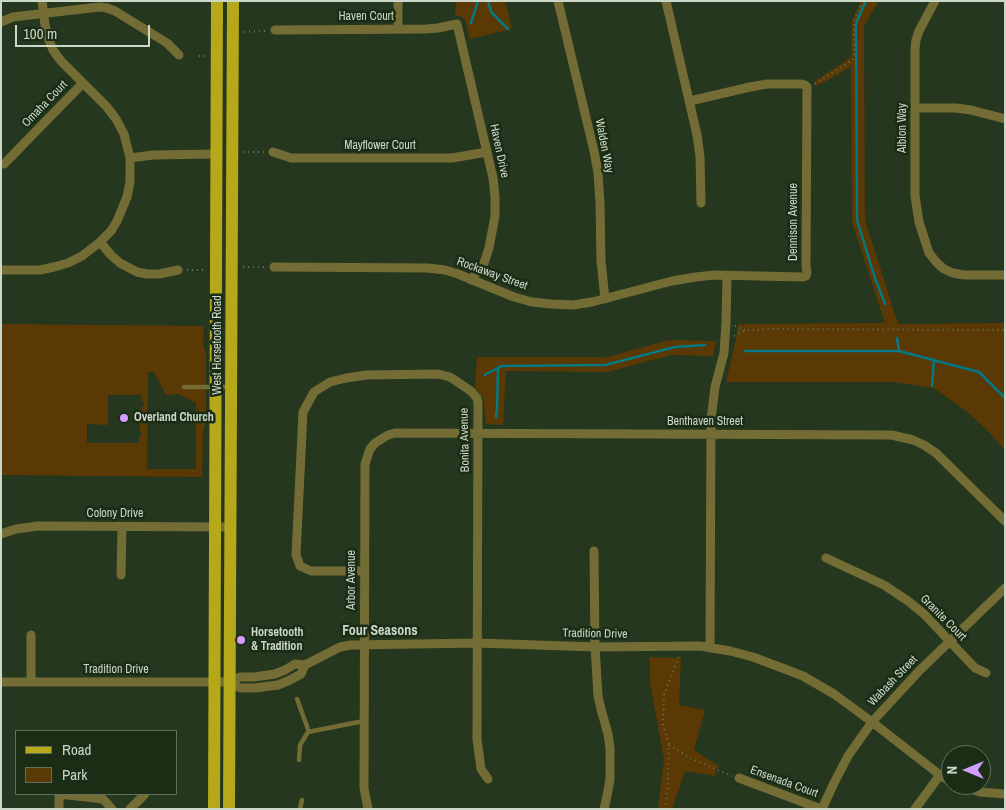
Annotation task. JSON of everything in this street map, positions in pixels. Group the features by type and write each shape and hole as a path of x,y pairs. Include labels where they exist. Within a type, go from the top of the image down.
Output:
{"main road":[{"name":"West Horsetooth Road","path":"214,809 217,1"},
{"name":"West Horsetooth Road","path":"229,809 233,1"}],"street":[{"path":"1,270 54,268 82,256 100,242 114,226 127,197 130,182 130,158 124,134 107,107 61,61 54,50 47,33 42,1"},
{"path":"398,1 398,29"},
{"name":"Walden Way","path":"558,1 598,173 600,261 605,299"},
{"path":"666,1 697,135 700,156 701,203"},
{"name":"Albion Way","path":"935,1 916,40 915,196 918,222 931,257 944,269 964,274 1005,275"},
{"path":"1,22 13,17 43,13 99,7 107,8 167,43 179,55"},
{"name":"Haven Court","path":"275,30 438,28 457,24"},
{"name":"Haven Drive","path":"457,24 493,178 495,197 495,216 491,240 484,263 471,280"},
{"name":"Omaha Court","path":"4,164 83,83"},
{"name":"Dennison Avenue","path":"690,101 767,84 800,84 807,87 806,276 727,276"},
{"path":"915,108 956,108 1005,119"},
{"name":"Mayflower Court","path":"273,152 291,158 452,158 487,152"},
{"path":"130,158 153,155 216,154"},
{"path":"100,242 110,255 136,272 159,274 178,270"},
{"name":"Rockaway Street","path":"274,267 428,268 452,272 514,297 542,303 573,305 605,299 672,281 696,277 727,276"},
{"path":"710,648 711,420 715,387 724,353 727,276"},
{"name":"Bonita Avenue","path":"365,571 311,572 300,566 296,555 303,412 314,392 330,382 346,378 438,374 450,377 471,391 477,398 477,739 481,769 488,779"},
{"name":"Benthaven Street","path":"375,443 394,433 880,434 904,437 924,445 936,453 1005,521"},
{"name":"Arbor Avenue","path":"368,809 364,788 366,464 367,455 375,443"},
{"name":"Colony Drive","path":"1,534 16,529 38,526 230,527"},
{"path":"121,575 122,527"},
{"path":"594,551 595,647 598,696 610,748 610,779 604,809"},
{"name":"Granite Court","path":"826,558 884,585 908,601 975,668 986,673"},
{"name":"Wabash Street","path":"822,809 848,756 872,722 920,670 1005,588"},
{"path":"31,635 31,682"},
{"name":"Tradition Drive","path":"1,682 230,682 240,688 265,687 278,685 301,674 305,665 340,647 351,645 478,643 595,647 700,646 753,657 803,676 834,694 940,775"},
{"path":"915,809 940,775"},
{"name":"Ensenada Court","path":"739,778 822,809"},
{"path":"991,793 1005,794"},
{"path":"59,795 59,809"},
{"path":"82,795 106,796 112,809"},
{"path":"130,809 144,795"}],"lane":[{"path":"184,387 232,387"},
{"path":"297,699 309,732"},
{"path":"299,760 300,745 308,732 364,721"},
{"path":"300,809 302,800"}],"path":[{"path":"812,85 854,59 854,20 864,1"},
{"path":"244,32 275,30"},
{"path":"199,56 205,56"},
{"path":"243,152 273,152"},
{"path":"243,267 274,267"},
{"path":"194,270 204,270"},
{"path":"735,326 747,330 1005,330"},
{"path":"734,336 747,330"},
{"path":"665,809 668,785 668,745 663,725 664,695 682,646"},
{"path":"668,745 692,759 739,778"}],"green space":[{"path":"456,1 505,1 512,29 470,39 465,20 461,16 455,15"},
{"path":"861,1 879,1 864,26 865,220 898,324 1005,323 1005,450 965,410 935,389 928,387 893,382 726,382 738,324 885,323 852,222 851,66 816,86 814,82 851,57 852,21"},
{"path":"1,324 204,326 206,421 203,431 202,477 1,475","holes":["148,372 154,372 166,395 179,394 196,403 196,469 147,469","108,395 141,395 141,401 144,401 144,406 141,407 140,412 141,436 139,437 139,443 87,443 87,424 108,425"]},
{"path":"669,340 716,341 713,356 671,355 608,372 506,371 503,425 486,424 483,397 475,387 477,357 604,358"},
{"path":"650,657 681,658 679,705 705,710 694,750 719,766 715,776 685,771 672,809 658,809 664,759 650,683"}],"waterway":[{"path":"471,23 478,1"},
{"path":"488,1 491,12 508,29"},
{"path":"866,1 856,23 857,220 885,304"},
{"path":"897,338 899,351"},
{"path":"496,417 499,367 605,365 675,347 705,345"},
{"path":"745,351 899,351 979,372 1005,398"},
{"path":"932,386 934,360"},
{"path":"485,375 498,368"}],"place":[{"name":"Overland Church","path":"124,418"},
{"name":"Horsetooth & Tradition","path":"241,640"}],"district":[{"name":"Four Seasons","path":"380,631"}]}
